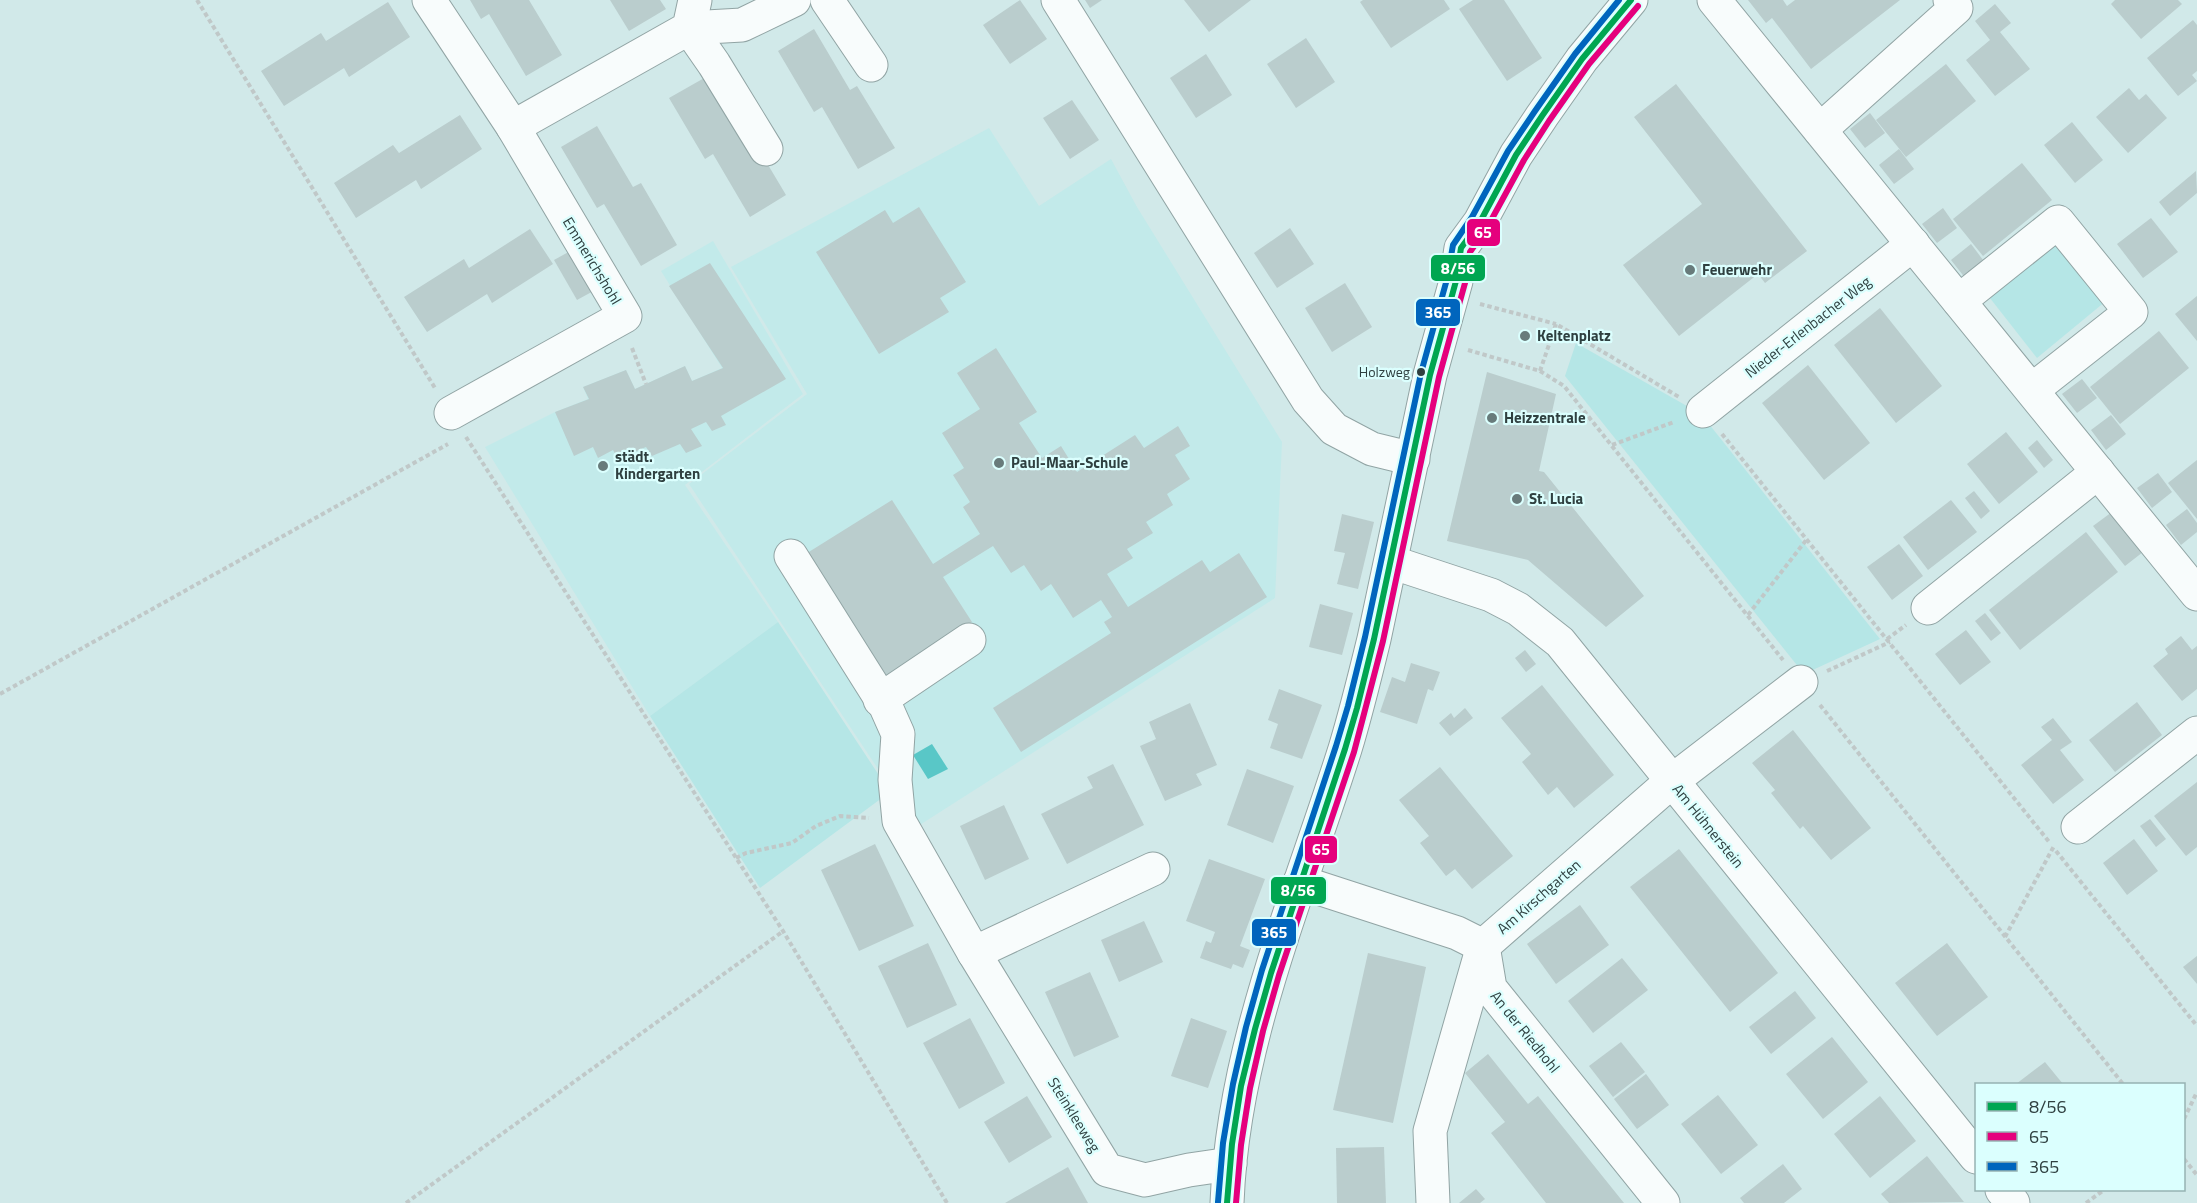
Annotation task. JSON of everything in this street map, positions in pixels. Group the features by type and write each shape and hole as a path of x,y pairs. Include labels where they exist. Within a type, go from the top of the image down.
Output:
{"street":[{"name":"Emmerichshohl","path":"429,0 513,127 625,316 458,423"},
{"path":"513,127 692,14 742,25 795,0"},
{"path":"827,0 871,65"},
{"path":"1058,0 1308,400 1334,429 1372,449 1413,459"},
{"path":"1227,1203 1230,1164 1246,1064 1266,986 1346,747 1374,639 1437,345 1456,280 1461,248 1480,222 1516,155 1542,116 1582,58 1631,0"},
{"path":"1714,0 2097,472 2192,578"},
{"path":"1820,130 1956,8 1950,0"},
{"path":"692,14 714,64 766,149"},
{"path":"1959,301 2058,222 2131,312 2032,390"},
{"name":"Nieder-Erlenbacher Weg","path":"1703,411 1913,244"},
{"path":"1928,608 2097,472"},
{"path":"792,556 880,700 898,734 895,780 899,820"},
{"name":"Am Hühnerstein","path":"1391,562 1491,595 1518,609 1560,642 1975,1156"},
{"path":"880,700 969,640"},
{"name":"Am Kirschgarten","path":"1433,1203 1430,1131 1483,946 1672,781 1801,682"},
{"path":"2078,827 2197,733"},
{"name":"Steinkleeweg","path":"899,820 974,953 1107,1170 1145,1180 1230,1164"},
{"path":"974,953 1153,869"},
{"path":"1300,882 1457,933 1483,946"},
{"name":"An der Riedhohl","path":"1483,946 1490,988 1664,1203"},
{"path":"2003,1191 2013,1203"}],"path":[{"path":"197,0 458,423 783,932 947,1203"},
{"path":"1503,310 1556,324 1703,411 2197,1026"},
{"path":"620,319 646,384"},
{"path":"1540,371 1556,324"},
{"path":"1612,445 1703,411"},
{"path":"0,694 458,423"},
{"path":"1748,615 1807,539"},
{"path":"1801,682 1890,642"},
{"path":"736,858 746,853 792,843 816,826 840,816 899,820"},
{"path":"2005,937 2053,847 2078,827"},
{"path":"406,1203 783,932"},
{"path":"2185,1117 2197,1092"},
{"path":"2185,1160 2197,1175"},
{"path":"2086,1203 2103,1191"}],"shaded area":[{"name":"Paul-Maar-Schule","path":"989,128 1039,206 1111,159 1137,207 1282,442 1275,598 915,828 689,484 807,394 731,267"},
{"path":"2055,240 2106,301 2037,358 1986,293"},
{"name":"städt. Kindergarten","path":"713,241 803,394 685,485 778,622 650,716 485,447 555,412 588,399 583,387 626,370 635,389 685,366 692,381 722,368 661,271"},
{"path":"1576,343 1701,414 1880,639 1804,674 1565,376"},
{"path":"778,622 890,792 760,888 650,716"}],"water":[{"path":"932,744 948,769 928,779 913,755"}],"building":[{"path":"470,0 529,0 562,55 526,76 489,14 481,19"},
{"path":"610,0 660,0 666,9 629,31"},
{"path":"1020,0 1047,39 1010,64 983,25"},
{"path":"1085,0 1102,0 1090,8"},
{"path":"1184,0 1251,0 1209,32"},
{"path":"1363,0 1444,0 1450,9 1391,48 1360,2"},
{"path":"1473,0 1504,0 1542,58 1507,81 1459,9"},
{"path":"1748,0 1783,0 1787,6 1795,0 1900,0 1811,69 1772,18 1766,23"},
{"path":"2115,0 2178,0 2182,4 2141,39 2111,4"},
{"path":"388,2 410,37 349,77 344,68 284,106 261,71 321,33 326,41"},
{"path":"1995,4 2011,23 2000,32 2030,69 1995,96 1966,60 1990,40 1975,21"},
{"path":"2193,20 2197,25 2197,71 2192,75 2197,81 2178,96 2147,58"},
{"path":"814,29 850,90 857,86 895,148 858,169 822,107 814,112 778,51"},
{"path":"1306,38 1335,82 1296,108 1267,64"},
{"path":"1206,54 1232,95 1196,118 1170,78"},
{"path":"1946,64 1976,101 1906,157 1876,120"},
{"path":"706,77 749,133 786,195 750,217 713,154 705,159 669,98"},
{"path":"1676,84 1807,251 1765,283 1758,274 1679,336 1623,265 1702,204 1634,117"},
{"path":"2129,88 2139,100 2146,94 2167,118 2128,153 2096,117"},
{"path":"1072,100 1099,140 1070,159 1043,118"},
{"path":"1870,113 1885,133 1865,148 1850,129"},
{"path":"460,115 482,149 421,189 416,180 356,218 334,183 393,145 399,153"},
{"path":"2072,122 2103,160 2075,183 2044,145"},
{"path":"597,126 633,187 641,183 677,245 641,266 604,204 597,208 561,147"},
{"path":"1899,149 1914,169 1894,184 1879,165"},
{"path":"2022,163 2052,200 1983,256 1953,219"},
{"path":"2196,171 2197,193 2170,216 2159,202"},
{"path":"919,207 966,282 940,298 949,312 879,354 816,252 885,210 893,223"},
{"path":"1943,208 1957,228 1937,243 1922,224"},
{"path":"2151,218 2178,252 2143,278 2117,244"},
{"path":"1290,228 1314,264 1277,288 1254,253"},
{"path":"530,229 553,264 492,303 487,294 427,332 404,297 464,259 469,268"},
{"path":"1971,244 1986,264 1966,279 1951,260"},
{"path":"574,249 597,289 577,300 554,260"},
{"path":"710,263 786,379 721,416 726,425 712,431 706,422 691,429 702,446 686,453 680,444 652,456 646,447 618,459 613,450 598,458 593,447 574,456 555,412 589,399 583,387 626,370 635,389 685,366 692,381 723,368 669,286"},
{"path":"1345,283 1372,327 1332,352 1305,308"},
{"path":"2197,296 2197,341 2175,314"},
{"path":"1880,308 1942,386 1896,423 1834,345"},
{"path":"2159,331 2189,368 2120,424 2090,387"},
{"path":"996,348 1037,412 1019,423 1042,458 1061,446 1077,472 1135,435 1144,448 1178,426 1190,446 1175,455 1190,479 1167,494 1173,505 1146,522 1153,533 1127,549 1133,558 1107,574 1128,607 1202,560 1210,572 1239,553 1267,597 1021,752 993,708 1111,633 1104,622 1112,617 1101,600 1073,618 1051,584 1041,591 1024,565 1011,573 993,546 943,577 972,622 882,679 804,555 892,500 933,564 980,534 963,507 970,502 953,475 964,468 942,433 980,409 957,373"},
{"path":"1808,365 1870,443 1824,480 1762,403"},
{"path":"1487,372 1556,394 1539,471 1544,472 1644,596 1606,627 1528,560 1447,541"},
{"path":"2082,379 2097,398 2077,413 2062,394"},
{"path":"2111,415 2126,434 2106,450 2091,430"},
{"path":"2006,432 2038,472 1999,504 1967,464"},
{"path":"2037,440 2053,460 2044,468 2028,448"},
{"path":"2197,460 2197,519 2168,483"},
{"path":"2158,473 2172,492 2152,508 2137,488"},
{"path":"1974,491 1990,511 1981,519 1965,498"},
{"path":"1951,500 1977,532 1928,570 1903,537"},
{"path":"2187,509 2197,523 2197,532 2181,545 2166,525"},
{"path":"2112,512 2143,552 2125,566 2093,526"},
{"path":"1342,514 1374,522 1358,589 1337,584 1345,553 1334,551"},
{"path":"2086,532 2118,572 2020,650 1989,610"},
{"path":"1899,544 1923,576 1892,600 1867,567"},
{"path":"1320,604 1353,613 1342,655 1309,647"},
{"path":"1985,613 2001,633 1991,641 1975,621"},
{"path":"1966,630 1991,662 1960,685 1935,654"},
{"path":"2181,636 2192,650 2197,646 2197,689 2182,701 2153,666 2168,654 2165,649"},
{"path":"1525,650 1536,664 1526,672 1515,658"},
{"path":"1411,663 1440,672 1433,691 1428,689 1417,724 1380,712 1392,677 1405,682"},
{"path":"1542,685 1614,775 1574,808 1557,787 1548,795 1522,762 1531,754 1501,718"},
{"path":"1279,689 1322,705 1302,759 1270,748 1278,724 1268,720"},
{"path":"2137,702 2162,735 2115,772 2089,740"},
{"path":"1190,703 1217,765 1196,774 1202,785 1165,801 1140,746 1156,739 1149,722"},
{"path":"1465,708 1473,718 1450,736 1439,723 1451,713 1454,718"},
{"path":"2053,718 2072,742 2060,750 2084,780 2053,804 2021,765 2052,740 2041,727"},
{"path":"1793,730 1871,828 1831,860 1803,826 1800,829 1771,793 1775,790 1752,763"},
{"path":"1113,764 1144,825 1067,864 1041,814 1093,788 1087,777"},
{"path":"1440,767 1513,856 1472,889 1455,869 1446,876 1420,843 1429,836 1399,800"},
{"path":"1247,769 1294,786 1273,843 1227,825"},
{"path":"2197,782 2197,847 2186,856 2154,816"},
{"path":"1004,805 1029,859 985,880 960,826"},
{"path":"2150,819 2166,839 2156,847 2140,826"},
{"path":"2134,839 2158,871 2127,895 2103,863"},
{"path":"875,844 914,926 859,951 821,870"},
{"path":"1679,849 1778,973 1730,1012 1630,887"},
{"path":"1209,859 1265,879 1240,946 1250,950 1243,968 1233,964 1231,969 1200,958 1206,941 1211,943 1215,932 1186,921"},
{"path":"1580,905 1609,945 1556,984 1527,944"},
{"path":"1144,921 1163,962 1119,982 1101,940"},
{"path":"928,943 957,1005 907,1028 878,966"},
{"path":"1947,943 1988,997 1937,1036 1895,983"},
{"path":"1368,953 1426,967 1393,1123 1333,1110"},
{"path":"2197,956 2197,984 2183,967"},
{"path":"1622,958 1648,990 1593,1033 1568,1001"},
{"path":"1090,972 1119,1037 1074,1057 1045,992"},
{"path":"1795,991 1816,1018 1771,1054 1749,1027"},
{"path":"970,1018 1005,1083 959,1109 923,1043"},
{"path":"1191,1018 1227,1031 1208,1088 1171,1076"},
{"path":"1832,1037 1868,1082 1823,1119 1786,1074"},
{"path":"1621,1042 1645,1072 1613,1097 1589,1066"},
{"path":"1488,1054 1528,1104 1538,1096 1624,1203 1546,1203 1491,1133 1505,1122 1465,1073"},
{"path":"2045,1062 2062,1083 2017,1083"},
{"path":"1646,1074 1669,1105 1637,1129 1614,1099"},
{"path":"1718,1095 1758,1145 1721,1174 1681,1124"},
{"path":"1027,1096 1052,1137 1009,1163 984,1122"},
{"path":"1880,1096 1916,1141 1870,1178 1834,1134"},
{"path":"1384,1147 1386,1203 1337,1203 1336,1148"},
{"path":"1927,1156 1964,1202 1889,1203 1881,1194"},
{"path":"1783,1164 1802,1189 1784,1203 1744,1203 1740,1198"},
{"path":"1068,1167 1088,1203 1005,1203"},
{"path":"1476,1189 1485,1199 1480,1203 1459,1203"}],"transit line":[{"name":"365","path":"1218,1202 1223,1143 1246,1027 1262,970 1348,706 1365,637 1421,373 1447,279 1453,245 1472,217 1508,151 1535,111 1575,54 1619,0"},
{"name":"8/56","path":"1227,1203 1232,1144 1241,1086 1271,973 1357,708 1374,639 1430,375 1456,281 1461,248 1480,222 1516,155 1542,116 1582,59 1631,0"},
{"name":"65","path":"1236,1203 1241,1145 1250,1088 1263,1031 1279,975 1354,752 1383,641 1439,377 1465,283 1470,252 1488,226 1524,160 1549,121 1589,64 1638,6"}],"place":[{"name":"Feuerwehr","path":"1690,270"},
{"name":"Keltenplatz","path":"1525,336"},
{"name":"Holzweg","path":"1421,372"},
{"name":"Heizzentrale","path":"1492,418"},
{"name":"Paul-Maar-Schule","path":"999,463"},
{"name":"städt. Kindergarten","path":"603,466"},
{"name":"St. Lucia","path":"1517,499"}]}
